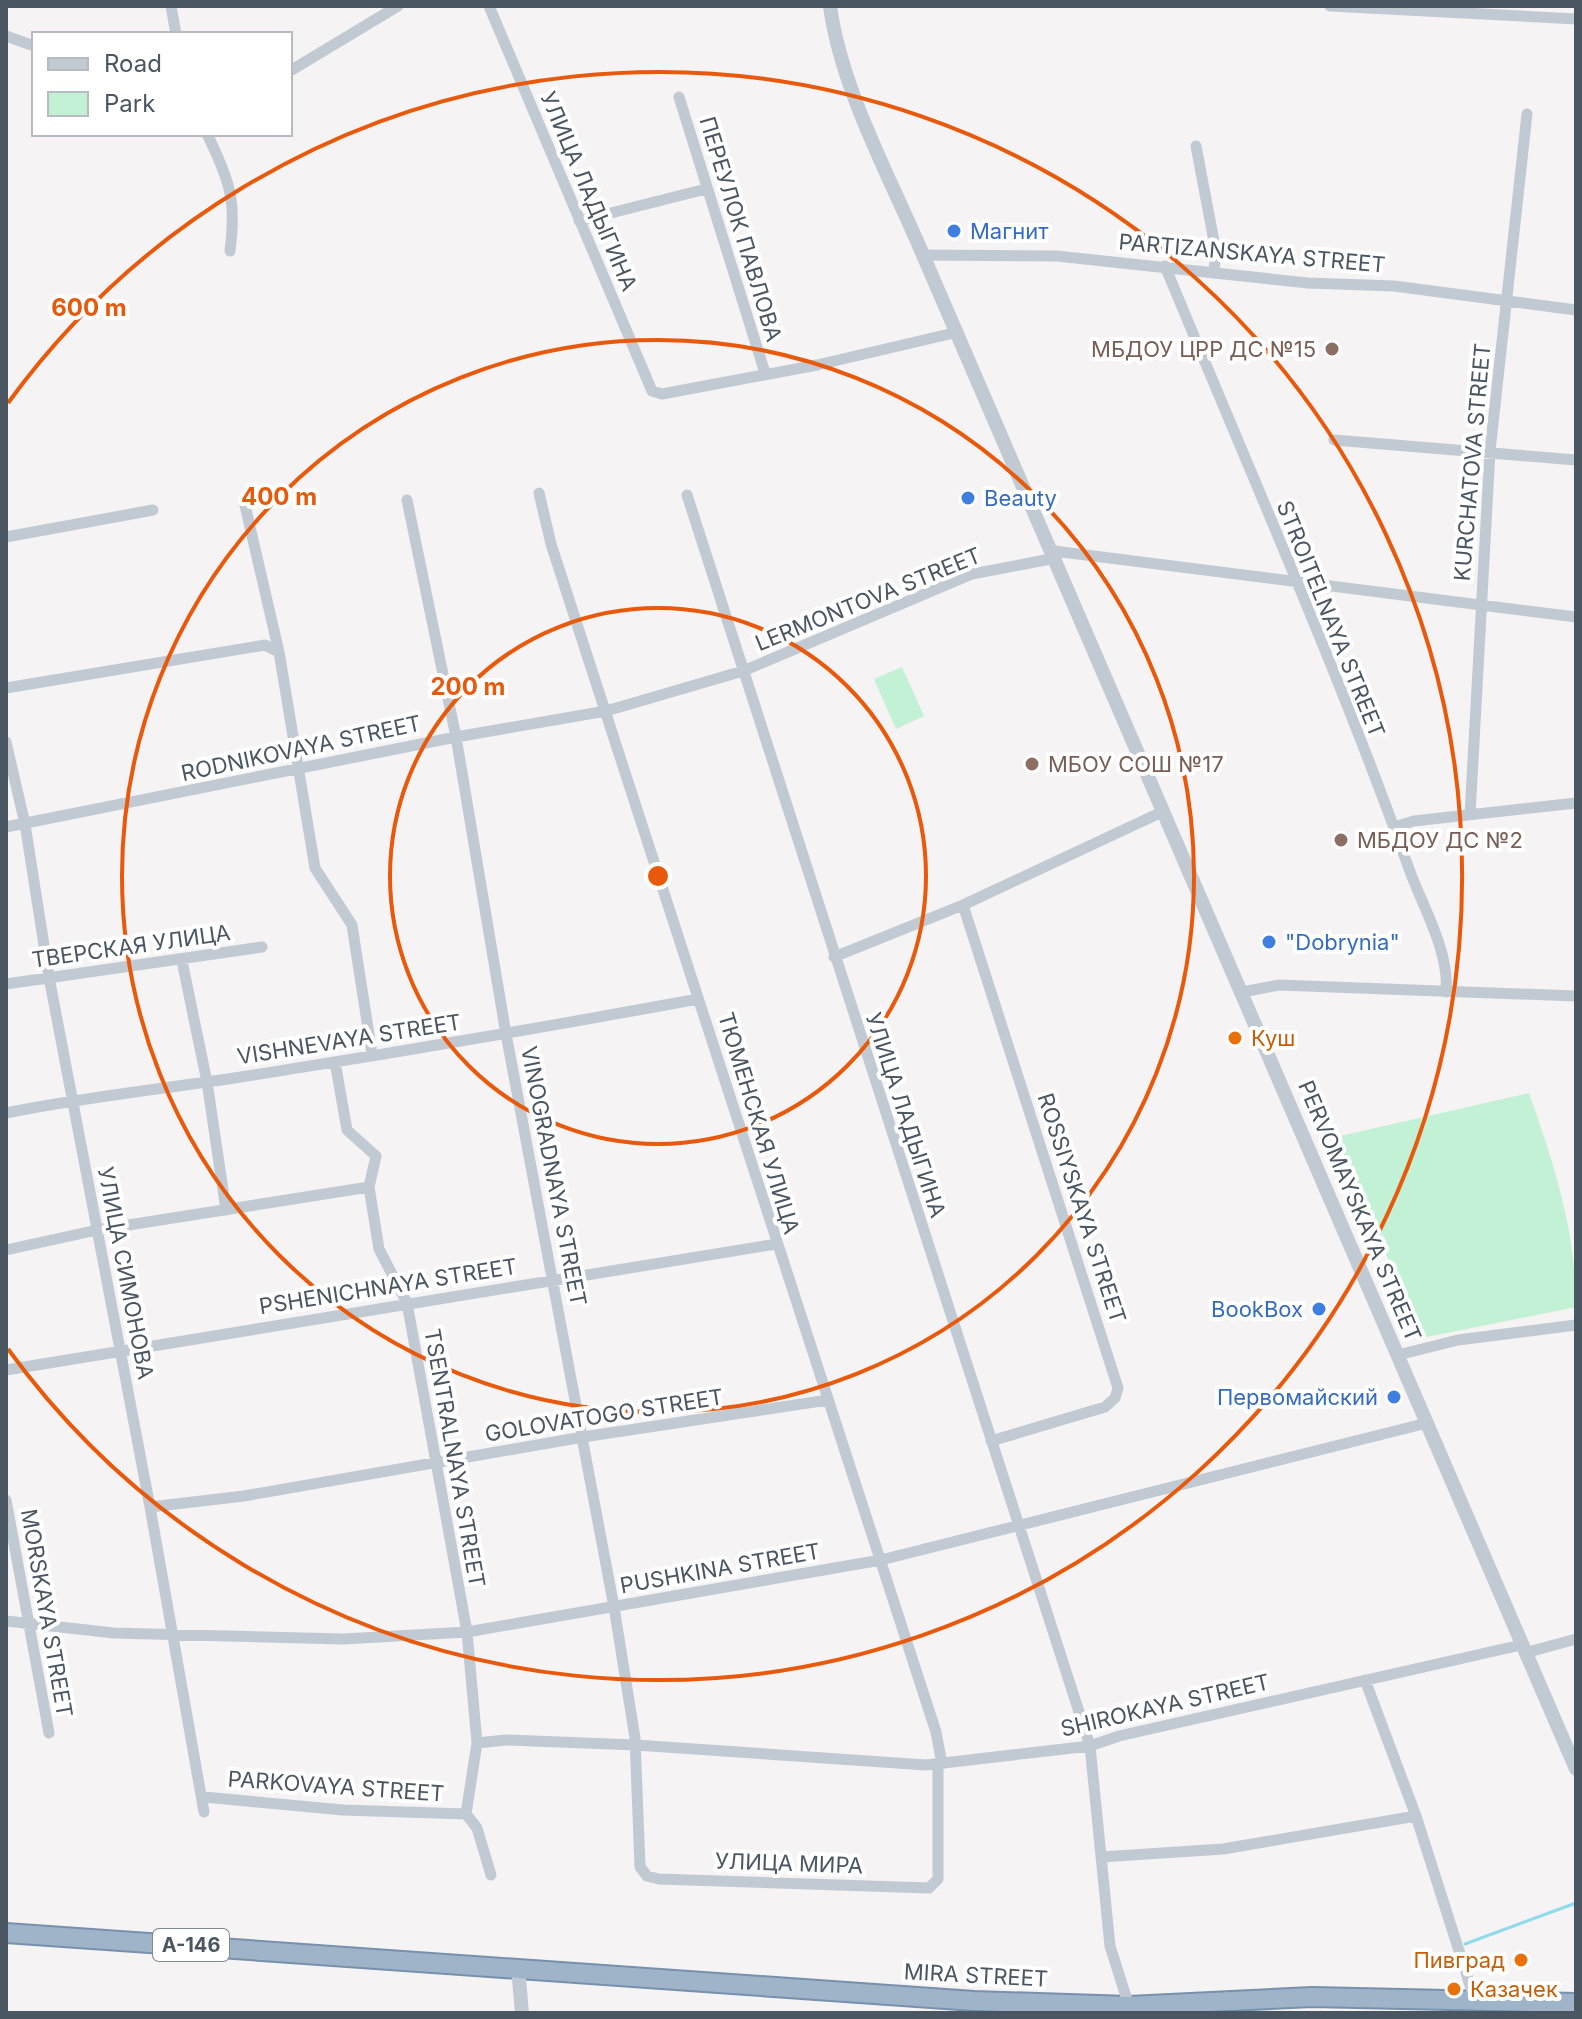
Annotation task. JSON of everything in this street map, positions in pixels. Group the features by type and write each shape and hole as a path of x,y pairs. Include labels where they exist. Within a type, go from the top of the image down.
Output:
{"highway":[{"name":"MIRA STREET","path":"6,1933 518,1968 974,2007 1129,2006 1312,1997 1475,2001 1498,2007 1576,2003"}],"street":[{"path":"171,6 176,32"},
{"path":"292,70 398,6"},
{"name":"УЛИЦА ЛАДЫГИНА","path":"489,6 652,391 662,394 765,373"},
{"name":"PERVOMAYSKAYA STREET","path":"830,6 834,36 845,70 923,255 1055,554 1576,1769"},
{"path":"1330,6 1576,19"},
{"path":"6,36 32,45"},
{"name":"ПЕРЕУЛОК ПАВЛОВА","path":"679,97 765,373"},
{"name":"KURCHATOVA STREET","path":"1470,815 1490,451 1527,114"},
{"path":"208,136 229,180 233,198 230,251"},
{"path":"1196,146 1214,238 1214,270"},
{"path":"579,221 706,189"},
{"name":"PARTIZANSKAYA STREET","path":"923,255 1057,256 1214,270 1308,283 1394,286 1576,310"},
{"name":"STROITELNAYA STREET","path":"1165,266 1394,827 1441,952 1447,977 1446,992"},
{"path":"765,373 817,365 958,332"},
{"path":"1334,440 1576,460"},
{"name":"ТЮМЕНСКАЯ УЛИЦА","path":"539,493 551,544 936,1732 940,1764 938,1875"},
{"name":"УЛИЦА ЛАДЫГИНА","path":"687,495 1090,1746 1110,1946 1129,2006"},
{"name":"VINOGRADNAYA STREET","path":"407,500 456,737 506,1034 614,1607 636,1745 639,1863"},
{"path":"244,501 279,652 315,868 352,925 372,1054"},
{"path":"6,537 153,510"},
{"name":"LERMONTOVA STREET","path":"743,671 972,574 1055,554 1294,580 1576,617"},
{"path":"6,688 265,645 279,652"},
{"name":"RODNIKOVAYA STREET","path":"6,827 456,737 606,711 743,671"},
{"name":"УЛИЦА СИМОНОВА","path":"6,742 25,824 49,977 173,1632 174,1658 204,1797 204,1812"},
{"path":"1394,827 1414,821 1576,803"},
{"path":"834,957 963,905 1164,811"},
{"name":"ROSSIYSKAYA STREET","path":"963,905 1118,1388 1115,1398 1105,1407 991,1441"},
{"name":"ТВЕРСКАЯ УЛИЦА","path":"6,984 182,961 262,947"},
{"path":"182,961 207,1082 226,1210"},
{"path":"1242,992 1279,985 1576,996"},
{"name":"VISHNEVAYA STREET","path":"6,1113 73,1099 207,1082 506,1034 698,999"},
{"name":"TSENTRALNAYA STREET","path":"335,1062 347,1130 376,1156 369,1187 379,1249 407,1303 467,1632 477,1743 466,1814"},
{"path":"6,1250 97,1230 369,1187"},
{"name":"PSHENICHNAYA STREET","path":"6,1370 776,1244"},
{"path":"1398,1355 1458,1340 1576,1325"},
{"name":"GOLOVATOGO STREET","path":"150,1507 244,1496 583,1437 828,1400"},
{"name":"PUSHKINA STREET","path":"6,1621 114,1633 173,1632 343,1639 467,1632 881,1560 1427,1423"},
{"name":"MORSKAYA STREET","path":"6,1500 49,1733"},
{"name":"SHIROKAYA STREET","path":"477,1743 506,1740 636,1745 940,1764 1090,1746 1119,1736 1365,1680 1576,1639"},
{"path":"1365,1680 1416,1816 1475,2001"},
{"name":"PARKOVAYA STREET","path":"204,1797 343,1810 466,1814"},
{"path":"466,1814 477,1828 491,1875"},
{"path":"1101,1857 1223,1849 1416,1816"},
{"name":"УЛИЦА МИРА","path":"639,1863 647,1876 659,1879 925,1888 935,1885 938,1875"},
{"path":"518,1968 522,2013"}],"green space":[{"path":"902,667 924,716 896,729 874,679"},
{"path":"1529,1093 1555,1172 1568,1225 1576,1307 1422,1338 1336,1137"}],"waterway":[{"path":"1465,1944 1576,1903"},
{"path":"1459,2013 1466,2013"}],"place":[{"name":"Магнит","path":"954,231"},
{"name":"МБДОУ ЦРР ДС №15","path":"1332,349"},
{"name":"Beauty","path":"968,498"},
{"name":"МБОУ СОШ №17","path":"1032,764"},
{"name":"МБДОУ ДС №2","path":"1341,840"},
{"name":"\"Dobrynia\"","path":"1269,942"},
{"name":"Куш","path":"1235,1038"},
{"name":"BookBox","path":"1319,1309"},
{"name":"Первомайский","path":"1394,1397"},
{"name":"Пивград","path":"1521,1960"},
{"name":"Казачек","path":"1454,1989"}]}
